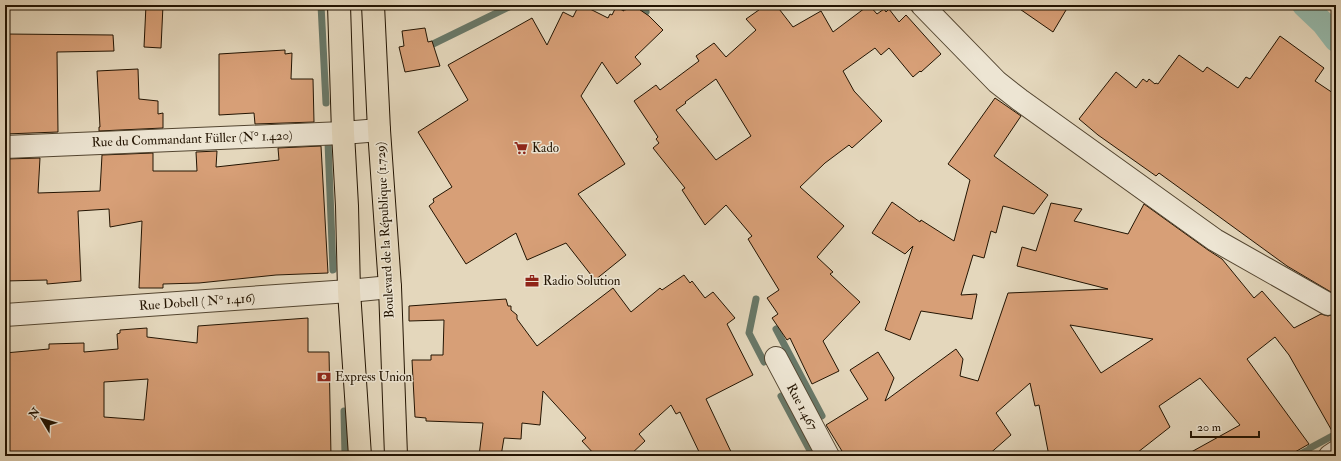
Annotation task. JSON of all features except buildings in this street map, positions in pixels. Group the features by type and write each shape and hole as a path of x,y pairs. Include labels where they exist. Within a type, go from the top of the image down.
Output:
{"main road":[{"path":"339,5 349,292 360,456"},
{"name":"Boulevard de la République (1.729)","path":"373,5 379,130 390,287 396,456"}],"street":[{"path":"922,5 997,82 1020,100 1215,240 1328,304"},
{"name":"Rue du Commandant Füller (N° 1.420)","path":"5,147 343,133 379,130"},
{"name":"Rue Dobell ( N° 1.416)","path":"5,315 349,292 390,287"},
{"name":"Rue 1.467","path":"776,358 828,456"},
{"path":"1330,456 1336,452"}],"waterway":[{"path":"321,5 326,103"},
{"path":"433,44 513,5"},
{"path":"621,5 634,6 645,13 646,12"},
{"path":"1304,5 1323,23 1336,40"},
{"path":"328,142 333,270"},
{"path":"756,299 749,333 764,362"},
{"path":"776,329 822,416"},
{"path":"781,396 813,456"},
{"path":"344,411 345,456"},
{"path":"1310,448 1336,434"},
{"path":"1297,456 1306,451"}],"place":[{"name":"Kado","path":"521,148"},
{"name":"Radio Solution","path":"532,281"},
{"name":"Express Union","path":"324,377"}]}
